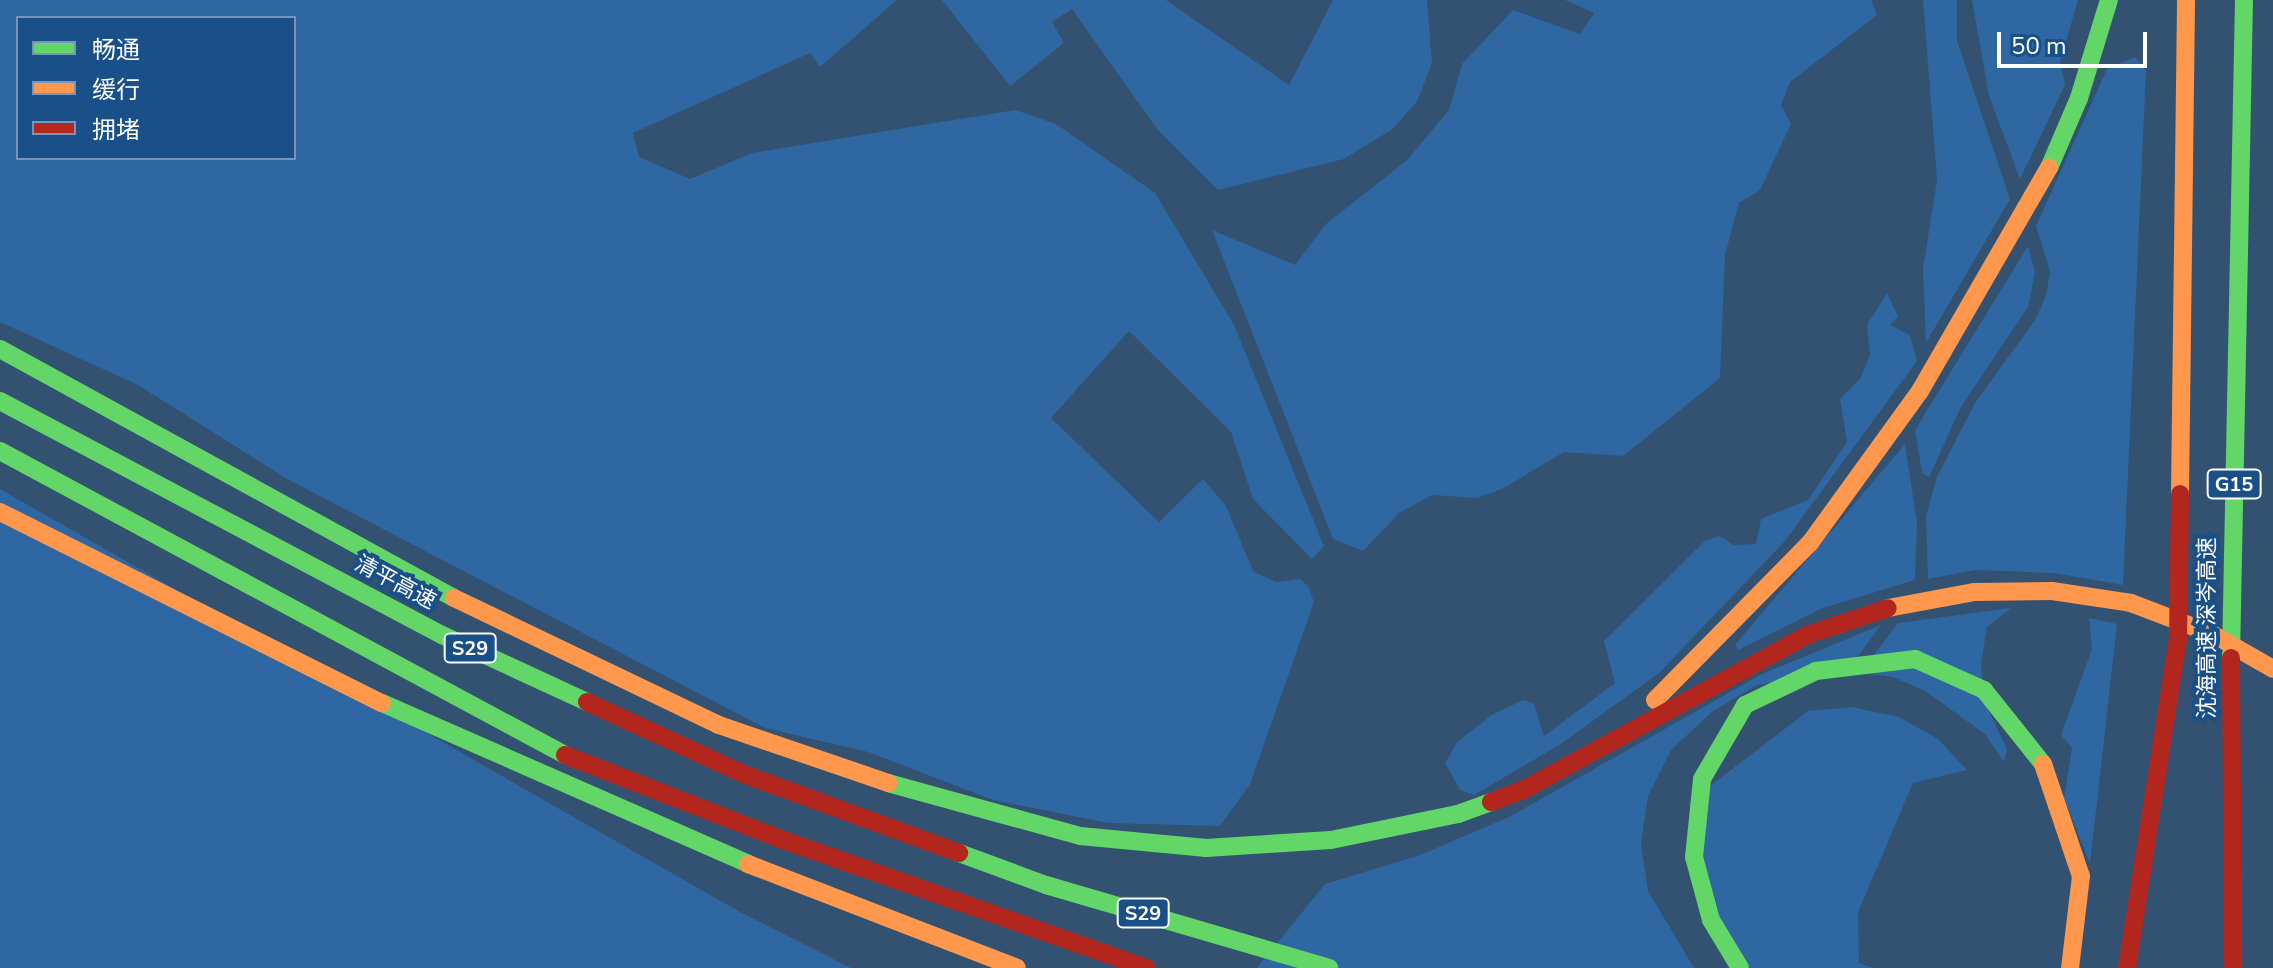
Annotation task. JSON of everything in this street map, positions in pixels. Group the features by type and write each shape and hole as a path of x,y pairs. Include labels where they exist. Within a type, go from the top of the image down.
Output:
{"highway":[{"path":"1577,762 1685,673 1743,615 1861,477 1963,325 2050,167 2079,98 2109,0"},
{"path":"2127,968 2178,640 2186,0"},
{"name":"沈海高速 深岑高速","path":"2233,968 2231,579 2244,0"},
{"path":"0,349 424,582 618,681 719,725 1014,821 1147,844 1268,847 1331,840 1458,814 1577,762 1807,635 1896,605 1974,592 2052,591 2131,603 2224,639 2273,669"},
{"name":"清平高速","path":"0,401 576,701 746,775 958,854 1329,968"},
{"name":"S29","path":"0,451 540,745 946,898 1146,968"},
{"path":"0,512 425,724 674,836 1017,968"},
{"path":"1740,968 1711,920 1694,857 1702,779 1745,705 1816,671 1915,659 1984,690 2042,763 2081,876 2070,968"}],"shaded area":[{"path":"0,0 897,0 820,67 810,53 633,133 639,157 690,179 752,153 1015,110 1056,124 1155,193 1234,325 1324,546 1312,559 1253,499 1231,432 1129,331 1051,418 1159,522 1203,479 1226,506 1253,571 1276,582 1300,579 1308,586 1314,602 1250,784 1220,826 1108,823 993,800 868,752 765,728 289,480 138,385 0,322"},
{"path":"942,0 1166,0 1289,85 1333,0 1427,0 1432,63 1417,102 1391,130 1344,159 1218,190 1157,129 1072,9 1052,22 1064,43 1010,86"},
{"path":"1565,0 1871,0 1877,15 1790,82 1781,105 1791,124 1760,190 1739,203 1725,255 1720,378 1623,456 1564,452 1502,489 1477,498 1432,495 1399,513 1363,551 1333,539 1212,230 1295,265 1326,224 1407,160 1449,110 1462,64 1513,10 1580,34 1594,13"},
{"path":"1923,0 1957,0 1957,41 2010,199 1926,343 1923,269 1937,180"},
{"path":"1972,0 2078,0 2060,62 2065,85 2020,179 1989,96"},
{"path":"2135,57 2146,71 2123,585 2053,573 1975,570 1928,579 1926,516 1937,477 1975,403 2035,320 2046,296 2050,271 2036,226 2107,69"},
{"path":"2028,246 2035,272 2028,307 1961,407 1929,477 1922,473 1915,430"},
{"path":"1887,293 1898,316 1890,325 1910,335 1917,361 1785,541 1659,673 1561,744 1474,795 1460,790 1445,763 1457,742 1492,715 1523,700 1534,704 1544,736 1615,683 1604,641 1705,541 1719,536 1734,545 1756,544 1761,519 1808,500 1847,442 1840,399 1860,379 1870,355 1867,325"},
{"path":"1905,444 1917,523 1915,580 1823,608 1738,650 1735,645"},
{"path":"0,489 740,912 851,968 0,968"},
{"path":"2011,608 1987,627 1981,664 1984,701 2007,749 2004,762 1985,734 1925,691 1893,677 1860,673 1898,623"},
{"path":"2089,618 2117,624 2090,864 2064,798 2072,748 2061,735 2092,649"},
{"path":"1881,625 1847,671 1757,685 1713,711 1671,750 1648,796 1641,844 1648,891 1694,968 1257,968 1325,884 1420,855 1511,816 1762,674"},
{"path":"1851,707 1899,717 1938,739 1967,770 1913,783 1858,912 1859,963 1873,968 1750,968 1712,932 1689,802 1808,711"}],"traffic: fast":[{"path":"2049,168 2079,98 2109,0"},
{"path":"2231,658 2244,0"},
{"path":"0,349 454,598"},
{"path":"0,401 442,635 587,702"},
{"path":"0,451 565,755"},
{"path":"1740,968 1711,920 1694,857 1702,779 1745,705 1816,671 1915,659 1984,690 2043,764"},
{"path":"382,703 748,864"},
{"path":"888,783 1080,836 1206,848 1331,840 1458,814 1491,802"},
{"path":"959,853 1046,885 1329,968"}],"traffic: slow":[{"path":"2180,494 2186,0"},
{"path":"1655,700 1810,543 1920,391 2049,168"},
{"path":"0,512 382,703"},
{"path":"1888,608 1974,592 2052,591 2131,603 2212,634 2273,669"},
{"path":"454,598 719,725 888,783"},
{"path":"2043,764 2081,876 2070,968"},
{"path":"748,864 1017,968"}],"traffic: jam":[{"path":"2127,968 2178,640 2180,494"},
{"path":"1491,802 1523,790 1807,635 1888,608"},
{"path":"2231,658 2233,968"},
{"path":"587,702 746,775 959,853"},
{"path":"565,755 783,840 1146,968"}]}
